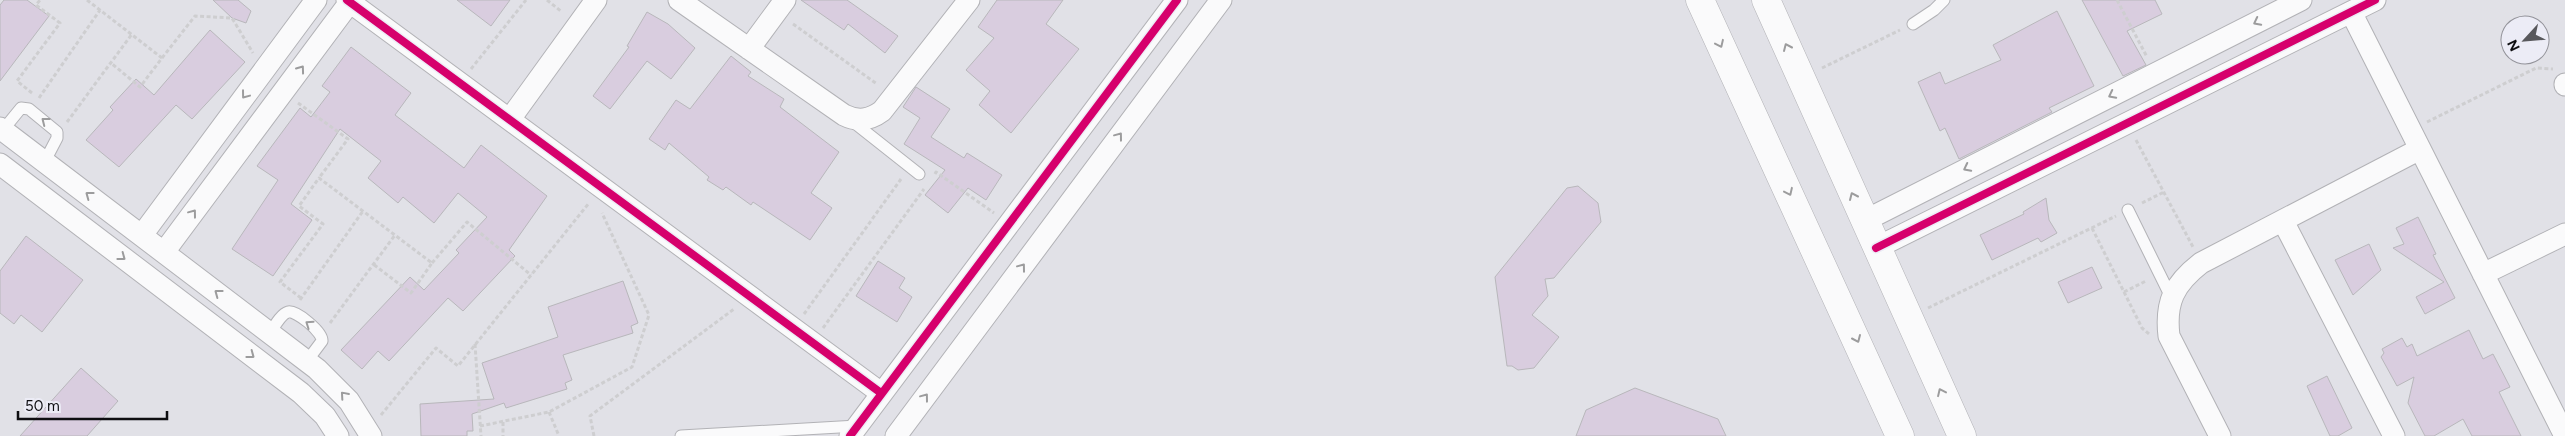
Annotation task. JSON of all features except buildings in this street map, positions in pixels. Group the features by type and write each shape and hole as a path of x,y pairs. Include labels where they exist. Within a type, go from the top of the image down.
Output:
{"street":[{"path":"142,235 316,0"},
{"path":"510,119 596,0"},
{"path":"679,0 844,115 859,120 875,116 894,96 969,0"},
{"path":"853,431 1177,0"},
{"path":"896,436 1221,0"},
{"path":"1700,0 1900,436"},
{"path":"1766,0 1962,436"},
{"path":"1864,220 2301,0"},
{"path":"1876,248 2374,0"},
{"path":"164,252 349,1 510,119 598,192 750,297 881,393"},
{"path":"749,49 781,6"},
{"path":"2351,12 2565,436"},
{"path":"264,71 285,90"},
{"path":"2,129 307,361 334,384 349,401 369,433"},
{"path":"2220,436 2169,336 2167,320 2171,297 2183,277 2201,263 2420,149"},
{"path":"0,164 301,393 324,416 338,436"},
{"path":"2283,222 2394,436"},
{"path":"2483,274 2565,234"}],"lane":[{"path":"1913,24 1934,10 1944,0"},
{"path":"2,129 21,108 31,110 55,129 58,135 45,161"},
{"path":"844,115 919,174"},
{"path":"2128,210 2171,297"},
{"path":"270,333 283,315 292,312 321,334 321,344 307,361"},
{"path":"680,436 853,431"}],"path":[{"path":"38,98 17,81 60,24 36,5 40,0"},
{"path":"87,0 162,58"},
{"path":"460,83 526,0"},
{"path":"2117,0 2156,73"},
{"path":"781,6 894,96"},
{"path":"31,110 100,10"},
{"path":"111,63 140,87 195,16 232,18 264,71"},
{"path":"1801,78 1913,24"},
{"path":"58,135 132,34"},
{"path":"2410,130 2536,68 2562,80"},
{"path":"285,90 348,139 299,206 323,224 280,282 301,299"},
{"path":"2127,123 2201,263"},
{"path":"794,329 909,167"},
{"path":"933,177 936,172 1009,224"},
{"path":"320,178 432,263"},
{"path":"812,342 929,182"},
{"path":"369,433 436,348 458,366 598,192 649,315 632,367 549,412 480,426"},
{"path":"1908,318 2164,192"},
{"path":"292,312 363,211"},
{"path":"373,264 411,292 432,263 467,222 531,275"},
{"path":"2092,228 2142,328 2148,334 2162,338 2169,336"},
{"path":"321,334 395,235"},
{"path":"2124,292 2160,274"},
{"path":"594,436 590,416 750,297"},
{"path":"475,344 481,436"},
{"path":"549,412 559,436"},
{"path":"502,422 503,436"}],"cycle path":[{"path":"347,0 881,393"},
{"path":"850,436 1177,0"},
{"path":"1876,248 2375,0"}]}
